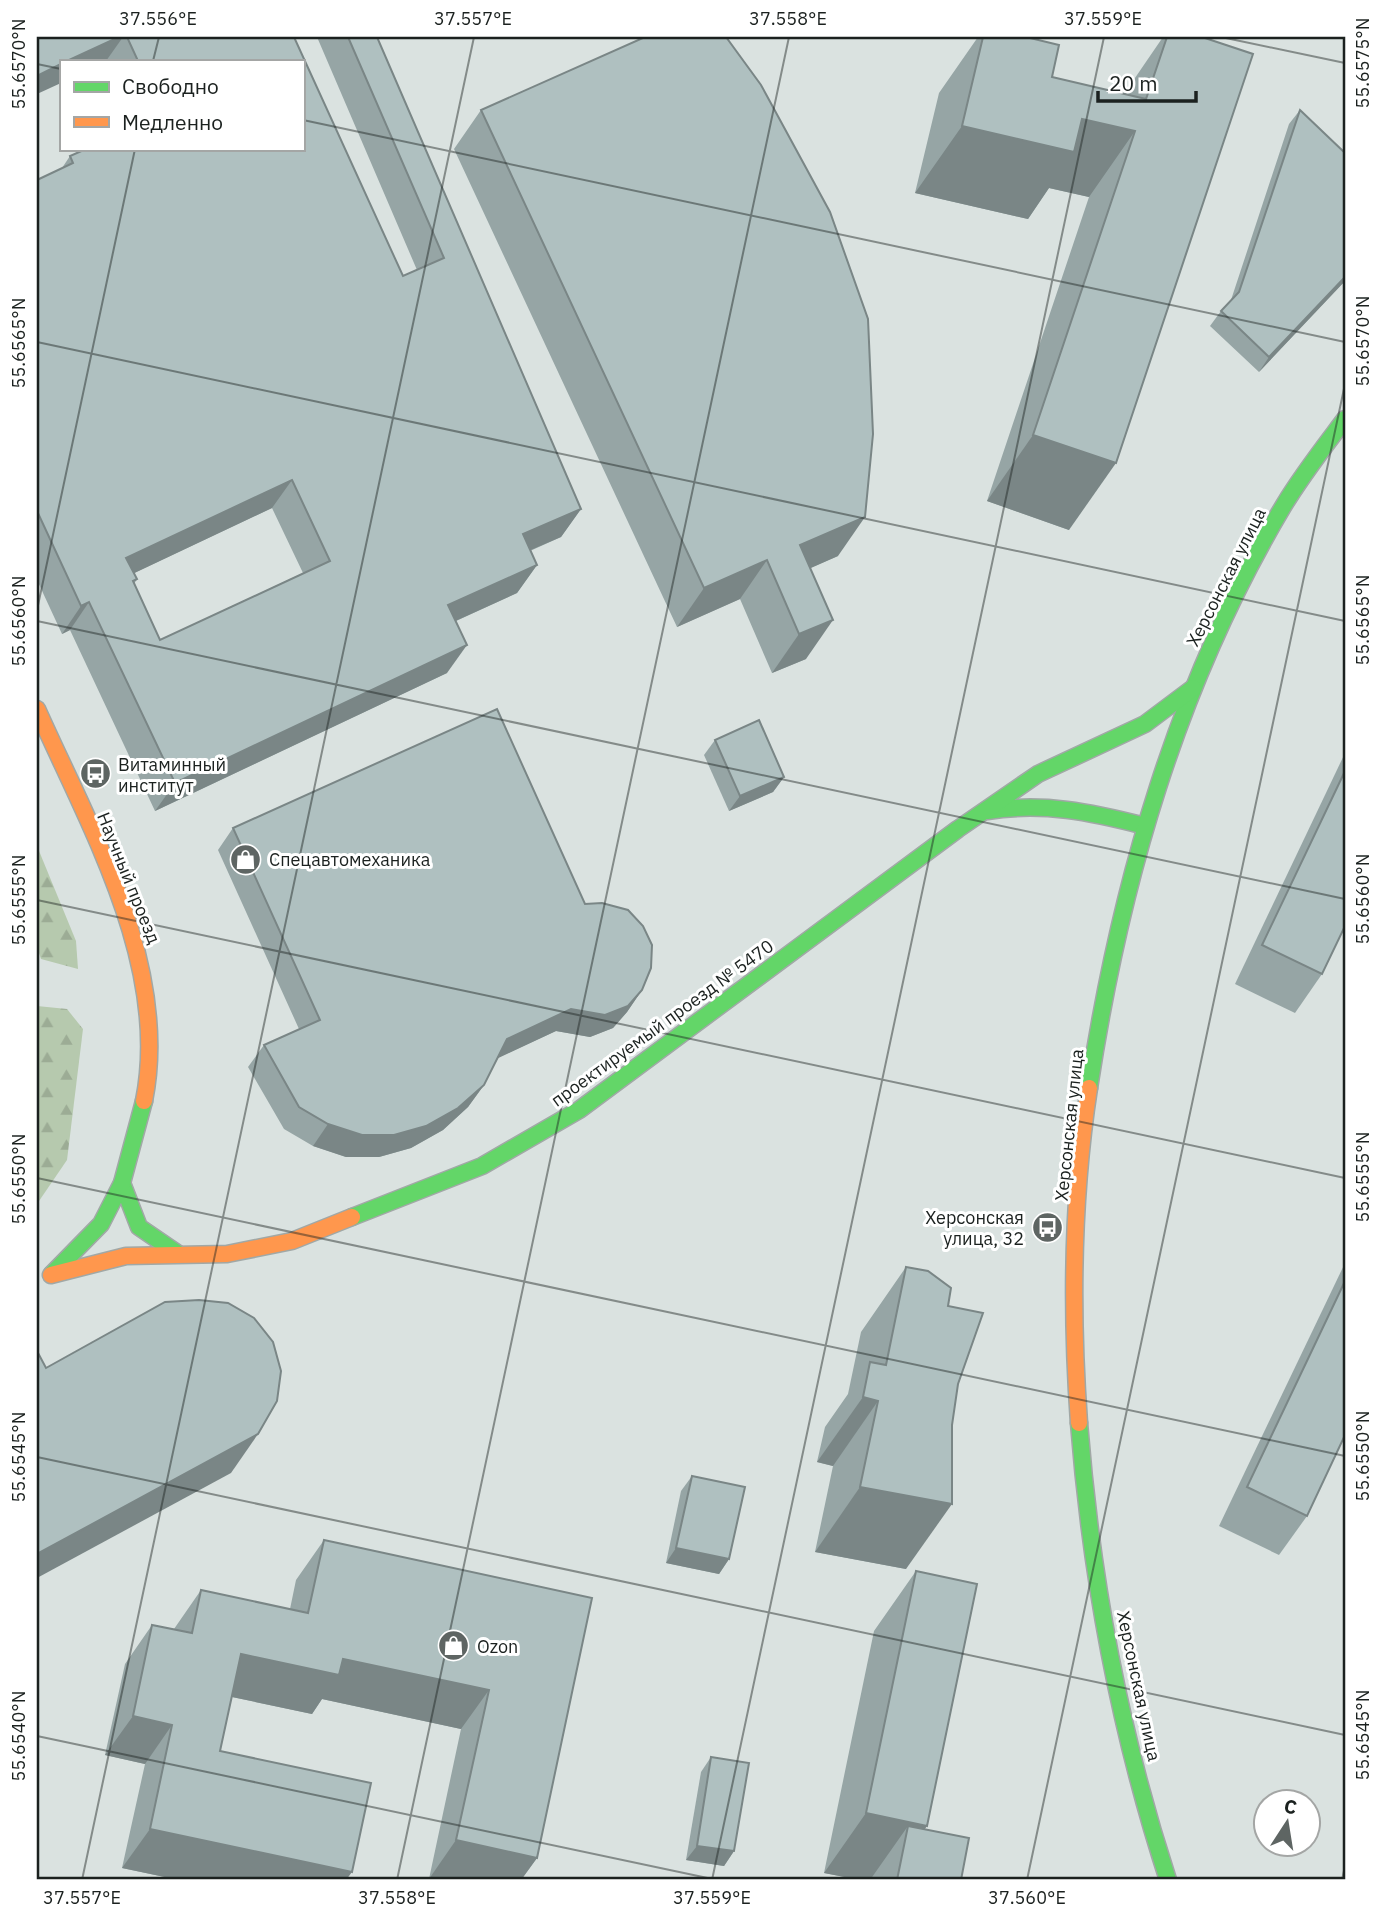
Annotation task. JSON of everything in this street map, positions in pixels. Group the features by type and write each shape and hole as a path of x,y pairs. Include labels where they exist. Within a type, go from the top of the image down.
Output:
{"street":[{"name":"Херсонская улица","path":"1168,1880 1124,1722 1104,1611 1082,1448 1074,1314 1079,1192 1091,1074 1109,974 1145,826 1193,688 1221,624 1283,505 1345,419"},
{"name":"проектируемый проезд № 5470","path":"51,1275 126,1256 227,1254 292,1241 482,1166 579,1110 982,812 1038,774 1145,724 1193,688"},
{"name":"Научный проезд","path":"37,709 93,834 140,954 150,1042 137,1134 122,1183 101,1224 37,1286"},
{"name":"проектируемый проезд № 5470","path":"982,812 1022,803 1083,810 1145,826"},
{"name":"проектируемый проезд № 5470","path":"122,1183 129,1209 141,1232 177,1253"}],"green space":[{"path":"37,846 76,941 78,969 41,959 37,947"},
{"path":"37,1006 67,1009 83,1029 67,1160 37,1204"}],"building":[{"path":"37,37 119,37 69,60 60,60 60,64 37,76"},
{"path":"127,37 294,37 403,276 444,258 348,37 377,37 581,509 523,534 537,565 448,605 467,645 175,783 89,602 81,606 37,511 37,180 73,163 70,156 84,150 304,150 304,60 138,60","holes":["292,480 330,561 160,640 133,581 137,579 126,558"]},
{"path":"645,37 726,37 761,85 830,212 868,319 873,434 865,517 800,545 833,620 799,634 767,560 704,588 481,110"},
{"path":"983,37 1026,37 1059,45 1052,77 1146,99 1167,37 1202,37 1253,54 1116,463 1033,435 1135,131 1082,119 1074,152 962,126"},
{"path":"1300,110 1345,153 1345,277 1269,357 1221,311 1239,292"},
{"path":"497,709 585,904 602,903 628,910 643,926 652,945 651,968 642,990 628,1006 605,1015 571,1009 507,1039 484,1085 458,1108 426,1126 394,1135 362,1135 328,1124 299,1107 264,1045 320,1020 233,828"},
{"path":"759,720 784,777 740,796 715,740"},
{"path":"1345,771 1345,926 1322,974 1262,945"},
{"path":"906,1267 928,1271 951,1288 948,1306 983,1313 958,1384 952,1425 952,1504 860,1487 878,1401 863,1397 870,1362 886,1365"},
{"path":"1345,1281 1345,1435 1307,1516 1247,1487"},
{"path":"199,1300 228,1303 254,1318 273,1342 281,1371 277,1401 258,1434 37,1554 37,1351 46,1368 165,1302"},
{"path":"692,1476 745,1487 729,1559 676,1548"},
{"path":"324,1540 592,1598 537,1858 456,1840 489,1690 343,1659 339,1675 241,1654 220,1751 371,1783 352,1872 150,1829 172,1725 133,1716 152,1625 192,1633 201,1590 308,1613"},
{"path":"916,1571 977,1584 927,1826 866,1813"},
{"path":"711,1757 749,1763 734,1851 697,1846"},
{"path":"908,1826 969,1838 961,1880 897,1880"}],"traffic: fast":[{"path":"1089,1088 1102,1012 1136,861 1183,714 1246,573 1291,494 1345,419"},
{"path":"352,1217 482,1166 579,1110 958,829 1038,774 1145,724 1193,688"},
{"path":"987,811 1047,808 1105,816 1145,826"},
{"path":"52,1274 101,1224 122,1183 144,1101"},
{"path":"122,1183 139,1227 177,1253"},
{"path":"1079,1423 1091,1539 1110,1654 1136,1768 1168,1880"}],"traffic: slow":[{"path":"37,709 101,850 136,949 146,1000 149,1051 144,1101"},
{"path":"1079,1423 1074,1297 1076,1213 1089,1088"},
{"path":"51,1275 126,1256 227,1254 292,1241 352,1217"}],"place":[{"name":"Витаминный институт","path":"95,774"},
{"name":"Спецавтомеханика","path":"246,859"},
{"name":"Херсонская улица, 32","path":"1047,1227"},
{"name":"Ozon","path":"454,1646"}]}
